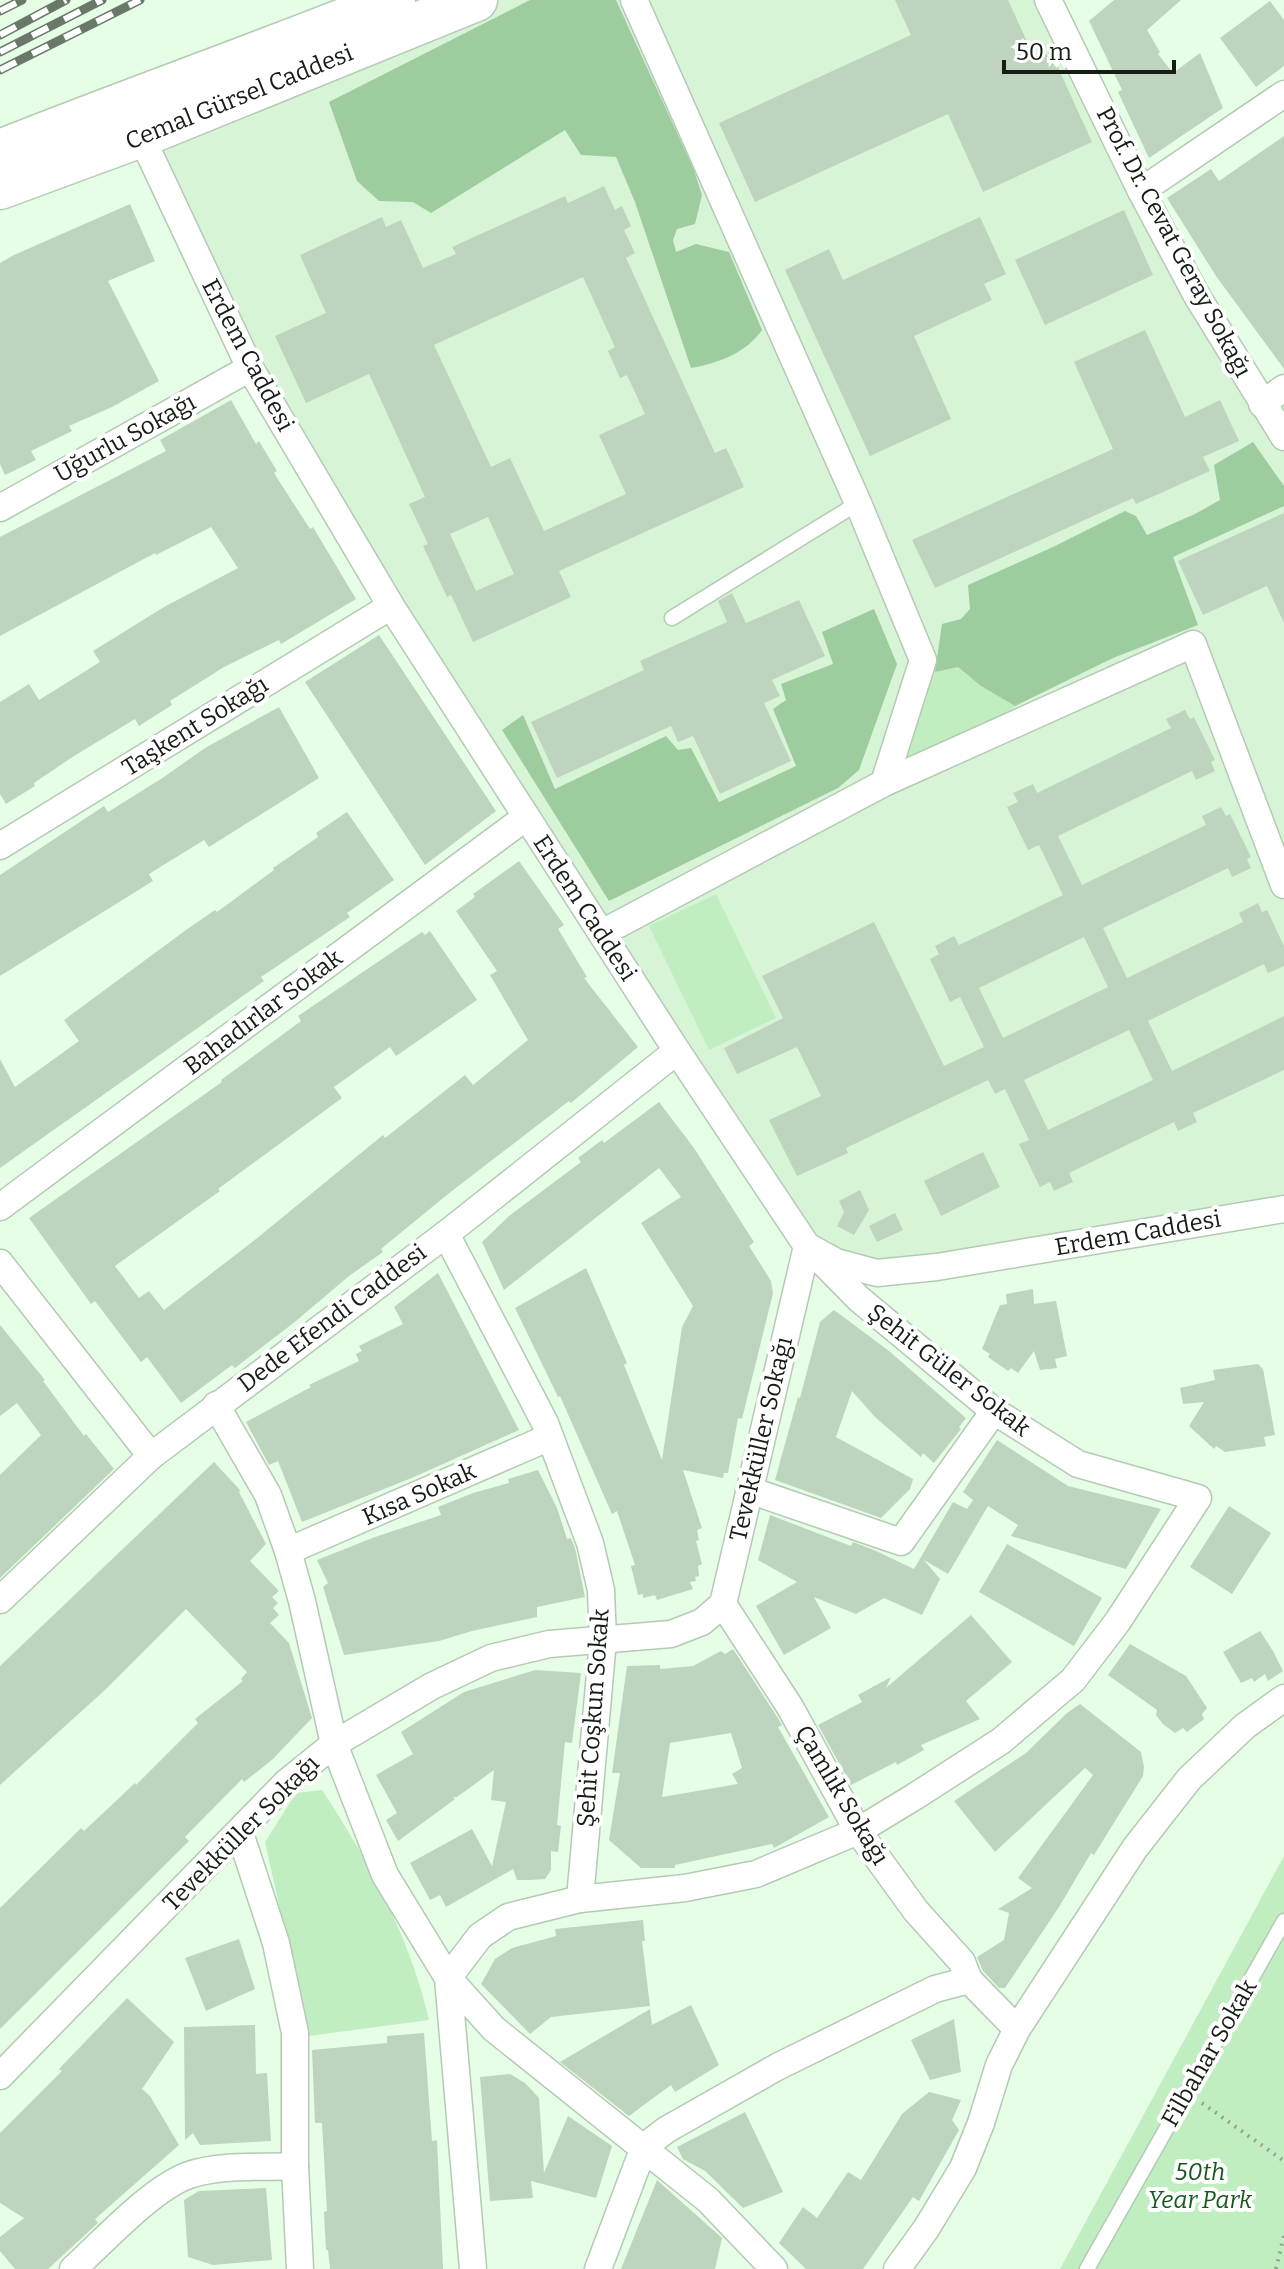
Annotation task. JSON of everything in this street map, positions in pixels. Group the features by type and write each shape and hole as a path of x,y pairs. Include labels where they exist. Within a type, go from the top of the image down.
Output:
{"main road":[{"name":"Cemal Gürsel Caddesi","path":"0,151 394,0"},
{"name":"Cemal Gürsel Caddesi","path":"0,188 141,136 476,0"}],"street":[{"path":"634,0 858,503 923,660 884,783"},
{"name":"Prof. Dr. Cevat Geray Sokağı","path":"1057,4 1141,191 1197,296 1284,437"},
{"path":"1141,191 1284,94"},
{"name":"Erdem Caddesi","path":"141,136 250,368 391,606 677,1051 807,1246 836,1262 877,1273 937,1267 1284,1209"},
{"name":"Uğurlu Sokağı","path":"0,508 250,368"},
{"path":"1262,404 1284,388"},
{"name":"Taşkent Sokağı","path":"0,846 391,606"},
{"path":"602,933 884,783 1193,644 1284,885"},
{"name":"Bahadırlar Sokak","path":"0,1207 526,817"},
{"name":"Dede Efendi Caddesi","path":"0,1600 151,1456 446,1234 677,1051"},
{"name":"Şehit Coşkun Sokak","path":"446,1234 550,1437 590,1543 601,1590 603,1640 580,1899"},
{"name":"Şehit Güler Sokak","path":"807,1246 859,1299 994,1411 1078,1464 1198,1498 1118,1621 1073,1680 1001,1741 858,1831"},
{"name":"Tevekküller Sokağı","path":"0,2076 287,1782 334,1744 432,1686 491,1658 549,1644 671,1634 702,1622 723,1604 807,1246"},
{"path":"0,1263 151,1456"},
{"path":"216,1405 268,1495 288,1551 334,1744 385,1875 448,1978 494,2029 708,2200 774,2269"},
{"path":"749,1490 901,1542 994,1411"},
{"name":"Kısa Sokak","path":"288,1551 550,1437"},
{"name":"Çamlık Sokağı","path":"723,1604 790,1707 858,1831 916,1911 962,1962 969,1980 1017,2029"},
{"path":"897,2269 963,2168 999,2065 1017,2029 1135,1848 1189,1779 1245,1726 1284,1698"},
{"path":"473,2269 448,1978 480,1936 508,1917 580,1899 685,1888 756,1874 858,1831"},
{"path":"240,1833 276,1943 295,2033 295,2166 300,2269"},
{"path":"598,2269 644,2147 666,2130 777,2067 935,1989 969,1980"},
{"path":"73,2269 146,2203 186,2177 206,2171 295,2166"}],"lane":[{"path":"672,618 858,503"},
{"name":"Filbahar Sokak","path":"1087,2269 1284,1921"}],"path":[{"path":"1187,2093 1284,2161"},
{"path":"1276,2269 1284,2235"}],"shaded area":[{"path":"476,0 1048,0 1284,437 1284,1209 877,1273 807,1246 391,606 141,136"},
{"path":"530,0 616,0 694,170 702,195 695,224 677,229 673,240 676,252 696,244 729,252 762,330 740,351 722,360 691,368 635,202 616,157 581,155 565,130 431,213 413,202 379,201 357,181 329,102"},
{"path":"1253,442 1284,486 1284,506 1173,557 1198,625 1113,658 1015,706 981,686 958,667 935,672 942,624 961,619 970,609 968,585 1125,511 1136,516 1147,535 1195,514 1220,500 1214,465"},
{"path":"874,609 897,664 859,770 838,788 609,901 502,730 523,715 555,789 666,736 678,750 691,748 719,802 796,766 773,709 786,700 781,684 833,664 822,632"}],"green space":[{"path":"958,667 981,686 1015,706 1002,716 917,759 908,757 908,741 935,672"},
{"path":"716,894 776,1018 709,1050 649,926"},
{"path":"322,1790 386,1900 410,1958 429,2020 308,2036 265,1842 296,1793"},
{"name":"50th Year Park","path":"1284,1856 1284,2269 1060,2269"}],"building":[{"path":"895,0 1008,0 1035,59 1051,52 1092,142 983,192 948,114 755,202 719,123 911,35"},
{"path":"1114,0 1181,0 1147,30 1160,52 1158,54 1173,73 1200,53 1223,108 1149,158 1118,92 1122,90 1089,21"},
{"path":"1270,1 1284,20 1284,66 1256,87 1220,38"},
{"path":"1284,136 1284,369 1216,276 1167,198 1211,169 1219,181"},
{"path":"604,186 615,210 622,206 631,226 624,230 635,253 626,258 715,453 726,448 744,487 559,571 571,597 473,642 423,546 428,544 409,504 425,497 369,374 306,403 275,336 326,313 300,255 382,217 386,227 401,220 423,268 456,254 452,247 565,196 568,203","holes":["583,277 615,347 608,351 620,378 627,375 645,414 599,435 626,494 544,531 510,458 491,467 434,345","488,517 514,574 476,591 450,534"]},
{"path":"130,204 155,261 108,281 159,381 69,426 72,431 31,451 36,460 5,475 0,464 0,263"},
{"path":"1124,210 1153,275 1045,325 1015,260"},
{"path":"980,217 1006,274 984,284 992,300 914,336 951,419 870,456 785,270 829,249 843,280"},
{"path":"1145,330 1185,417 1220,400 1239,441 1203,457 1210,471 1136,504 1133,498 935,588 912,540 1113,449 1074,362"},
{"path":"231,400 256,444 259,441 277,471 274,473 310,529 313,527 356,599 281,644 279,640 224,667 170,701 172,705 139,726 135,719 74,756 6,804 0,794 0,702 29,684 39,700 100,662 93,651 164,607 238,568 211,527 155,553 0,636 0,537 166,451 160,440"},
{"path":"1284,513 1284,623 1267,586 1203,615 1178,561"},
{"path":"732,593 746,623 799,600 825,656 772,680 780,696 764,703 791,761 720,794 693,736 678,742 671,726 557,778 531,722 644,670 640,661 727,622 718,601"},
{"path":"379,635 496,811 425,865 305,682"},
{"path":"279,707 319,778 209,847 204,840 149,874 153,881 0,976 0,875 104,806 108,812 205,748"},
{"path":"1185,710 1190,719 1194,717 1215,760 1211,762 1215,771 1196,780 1192,771 1058,836 1082,885 1206,825 1202,816 1221,807 1226,816 1230,814 1251,857 1247,859 1251,868 1232,877 1228,868 1103,928 1127,978 1243,922 1239,913 1258,903 1262,912 1267,910 1284,946 1284,966 1268,973 1264,964 1148,1021 1172,1071 1284,1016 1284,1070 1193,1113 1197,1122 1178,1131 1174,1122 1069,1173 1073,1182 1054,1191 1050,1182 1040,1187 1019,1144 1029,1140 1005,1089 995,1094 988,1080 846,1148 848,1153 797,1176 769,1120 821,1096 797,1047 737,1074 724,1048 783,1018 762,976 874,922 944,1066 984,1047 960,997 950,1002 930,959 939,954 935,946 954,936 959,945 1063,895 1039,845 1028,850 1007,807 1018,802 1013,793 1033,784 1037,793 1171,728 1166,719","holes":["1084,937 1108,987 1003,1038 979,988","1129,1030 1153,1080 1048,1130 1024,1080"]},
{"path":"347,812 394,880 347,913 350,917 261,977 264,981 0,1168 0,1059 15,1087 79,1041 64,1020 186,930 215,910 217,912"},
{"path":"519,861 564,925 558,929 587,977 584,978 638,1047 571,1103 569,1101 448,1194 381,1249 383,1252 296,1321 235,1368 232,1365 181,1403 147,1357 141,1362 95,1301 91,1304 29,1218 222,1082 301,1021 298,1016 422,932 425,935 430,931 477,1000 396,1056 390,1047 334,1087 342,1098 115,1266 139,1298 149,1291 164,1310 383,1135 385,1138 465,1075 473,1085 528,1040 490,975 497,971 456,911 475,897 473,894"},
{"path":"659,1102 694,1148 754,1242 749,1246 771,1281 773,1293 742,1419 738,1418 728,1473 724,1473 723,1478 683,1470 702,1528 697,1530 699,1540 696,1541 702,1564 698,1566 699,1576 695,1577 696,1581 690,1582 693,1589 657,1600 655,1595 643,1598 643,1594 638,1595 631,1566 635,1565 617,1511 612,1514 560,1396 515,1308 586,1268 627,1363 624,1365 662,1460 682,1327 693,1306 641,1223 681,1197 659,1168 504,1290 482,1242 509,1216 581,1162 578,1158 602,1140 604,1143"},
{"path":"983,1152 1000,1187 941,1216 924,1181"},
{"path":"860,1190 869,1210 854,1235 837,1226 844,1212 839,1201"},
{"path":"895,1213 903,1230 877,1242 869,1226"},
{"path":"438,1273 519,1430 302,1522 278,1461 269,1465 246,1422 311,1387 309,1385 359,1361 356,1354 362,1351 359,1346 403,1324 394,1307"},
{"path":"1033,1289 1034,1304 1056,1301 1067,1356 1055,1359 1057,1368 1040,1370 1034,1351 1018,1373 1011,1368 1008,1371 982,1349 1000,1305 1007,1304 1006,1294"},
{"path":"834,1310 889,1351 966,1418 934,1463 923,1453 921,1457 875,1417 852,1391 836,1437 913,1479 910,1489 881,1518 775,1480 820,1322"},
{"path":"0,1325 45,1380 84,1436 86,1434 114,1469 0,1578 0,1475 41,1435 17,1403 0,1416"},
{"path":"1258,1364 1263,1369 1275,1435 1264,1437 1266,1446 1225,1452 1216,1446 1214,1449 1189,1426 1204,1402 1183,1404 1180,1388 1215,1380 1213,1370"},
{"path":"997,1440 1068,1486 1161,1509 1126,1569 1011,1536 1018,1525 988,1506 948,1574 924,1560 940,1579 922,1615 884,1598 856,1614 814,1597 831,1628 784,1655 756,1606 797,1582 758,1560 770,1515 851,1546 853,1542 914,1569 953,1502 967,1509 973,1500 963,1492"},
{"path":"214,1462 240,1490 266,1544 250,1561 279,1591 272,1597 278,1603 273,1608 279,1615 270,1623 289,1643 312,1718 272,1760 244,1782 242,1779 185,1837 189,1841 0,2029 0,1908 81,1828 84,1831 136,1785 198,1723 195,1719 243,1681 241,1679 247,1672 186,1609 105,1690 0,1785 0,1666"},
{"path":"538,1470 557,1508 567,1539 571,1538 575,1548 585,1597 537,1607 537,1617 439,1641 344,1655 323,1587 328,1583 317,1560 441,1515 438,1507"},
{"path":"1229,1506 1271,1533 1232,1594 1190,1567"},
{"path":"1007,1544 1102,1598 1074,1646 979,1592"},
{"path":"971,1615 1012,1662 966,1701 980,1719 921,1745 924,1750 851,1785 818,1725 862,1702 858,1695 891,1677 886,1688"},
{"path":"1260,1631 1283,1671 1268,1681 1265,1674 1254,1682 1252,1678 1241,1683 1223,1652"},
{"path":"1130,1644 1186,1676 1207,1708 1202,1714 1204,1719 1187,1732 1183,1728 1175,1733 1163,1724 1156,1715 1157,1710 1108,1675"},
{"path":"733,1649 776,1715 782,1725 778,1727 829,1817 774,1848 772,1844 675,1865 675,1868 641,1868 609,1840 620,1773 612,1773 627,1666 660,1665 660,1669 693,1666 721,1651 725,1654","holes":["731,1733 742,1768 732,1774 738,1784 662,1797 670,1743"]},
{"path":"535,1670 581,1673 572,1743 565,1742 557,1825 561,1826 558,1852 551,1851 551,1870 545,1879 517,1880 513,1869 446,1907 440,1895 430,1900 410,1863 472,1829 492,1866 506,1802 491,1800 494,1770 453,1797 455,1799 398,1841 386,1820 397,1813 376,1775 413,1754 401,1732 464,1692"},
{"path":"1080,1704 1141,1752 1143,1776 1005,1988 999,1988 983,1971 977,1957 1004,1940 1009,1913 998,1909 1032,1888 1018,1878 1093,1775 1085,1768 995,1852 954,1801 1026,1753"},
{"path":"643,1920 645,1941 642,1941 650,2006 551,2017 530,2034 481,1984 495,1959 512,1948 556,1936 555,1929"},
{"path":"239,1939 255,1989 206,2011 185,1958"},
{"path":"127,1998 174,2042 142,2089 150,2096 179,2145 95,2219 98,2223 48,2269 15,2269 0,2251 0,2237 24,2218 0,2203 0,2133 62,2071 59,2069"},
{"path":"691,2005 719,2065 675,2092 671,2085 629,2116 560,2062 650,2009 652,2025"},
{"path":"954,2019 961,2072 930,2080 911,2040"},
{"path":"255,2025 256,2074 267,2073 271,2141 200,2145 193,2133 185,2140 184,2027"},
{"path":"424,2033 432,2141 437,2140 443,2269 330,2269 326,2250 322,2123 315,2123 312,2050 387,2043 387,2036"},
{"path":"510,2074 525,2083 539,2098 544,2173 568,2116 612,2146 596,2198 531,2181 533,2198 490,2201 480,2077"},
{"path":"929,2092 961,2100 952,2120 959,2130 919,2201 913,2197 863,2269 806,2269 779,2243 803,2207 817,2218 848,2172 861,2180 902,2114"},
{"path":"745,2112 783,2192 743,2208 705,2171 683,2159 677,2147"},
{"path":"657,2180 722,2238 715,2269 621,2269"},
{"path":"266,2188 272,2260 213,2265 188,2257 184,2200 199,2191"}],"railway":[{"path":"0,11 22,0"},
{"path":"0,35 66,0"},
{"path":"0,52 102,0"},
{"path":"0,70 140,0"}]}
